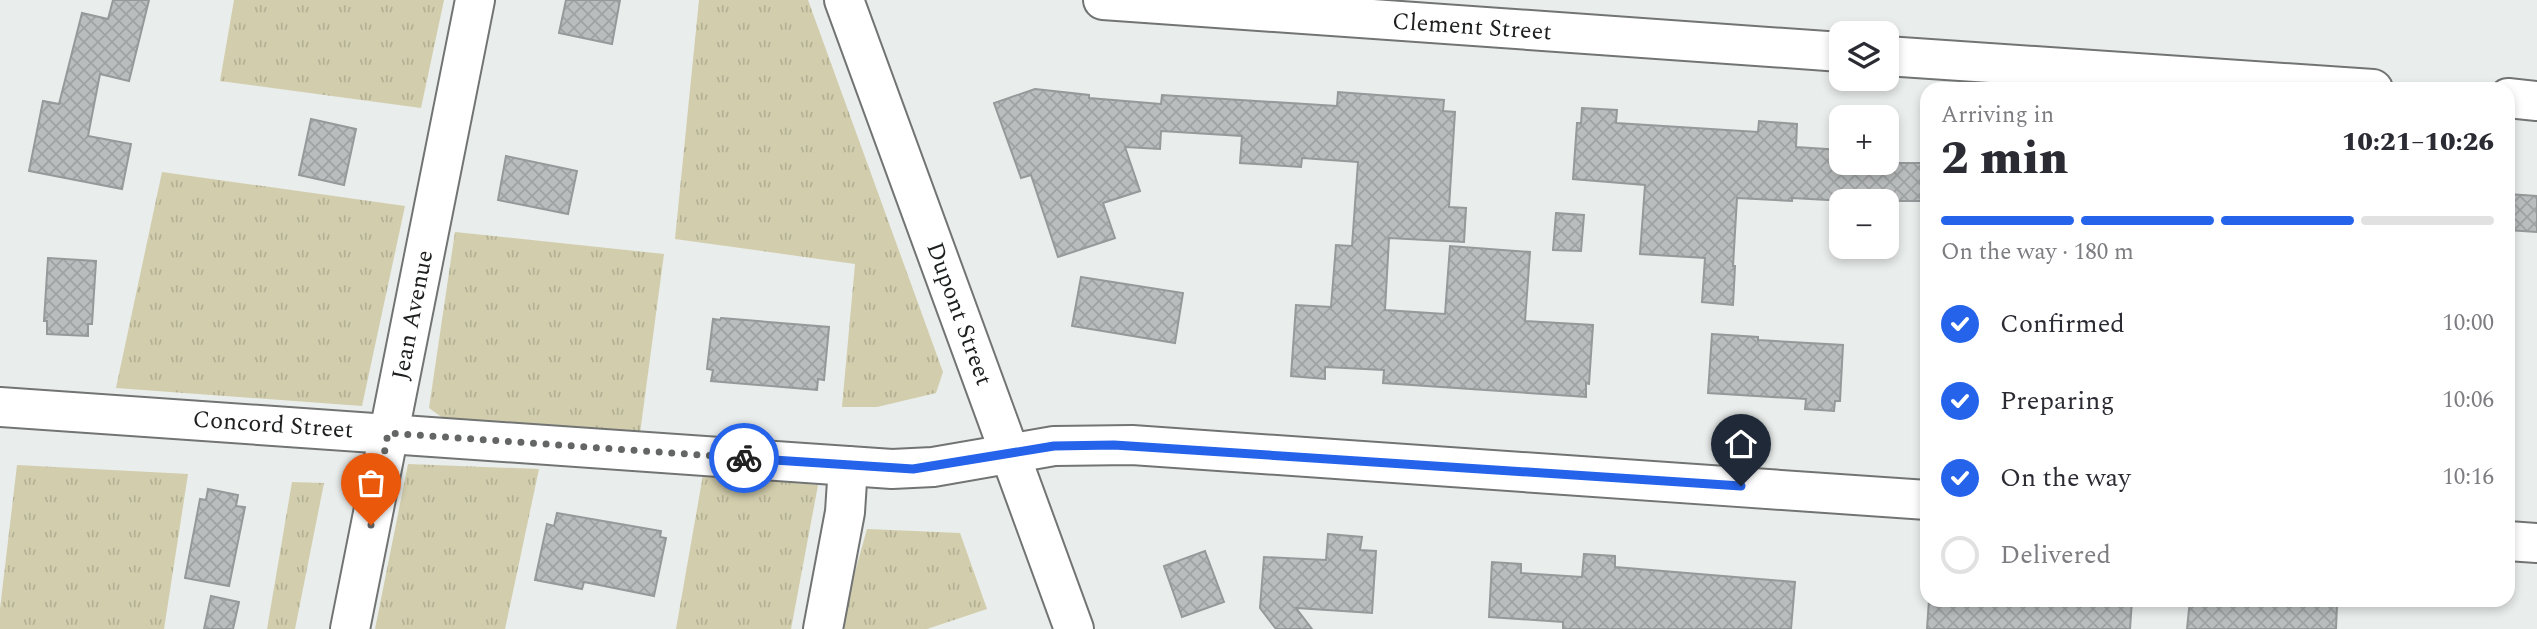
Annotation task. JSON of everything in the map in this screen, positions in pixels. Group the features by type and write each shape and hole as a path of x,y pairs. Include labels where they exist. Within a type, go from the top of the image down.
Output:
{"street":[{"name":"Jean Avenue","path":"350,629 475,0"},
{"name":"Clement Street","path":"1103,0 1829,51"},
{"name":"Dupont Street","path":"848,1 1074,629"},
{"path":"1899,57 2270,82"},
{"path":"2515,99 2537,101"},
{"name":"Concord Street","path":"0,407 848,466 913,469 1072,445 1132,445 1920,500"},
{"path":"823,629 845,512 848,466"},
{"path":"2515,541 2537,543"}],"green space":[{"path":"234,0 444,0 421,108 220,81"},
{"path":"699,0 808,0 943,372 936,393 877,407 842,407 855,264 675,239"},
{"path":"162,172 405,206 362,406 116,388"},
{"path":"455,232 664,254 640,433 447,421 429,408"},
{"path":"408,464 539,469 505,629 375,629"},
{"path":"17,465 188,474 164,629 0,629"},
{"path":"703,475 818,485 791,629 676,629"},
{"path":"292,482 324,483 295,629 267,629"},
{"path":"867,529 960,533 987,609 927,629 839,629"}],"building":[{"path":"113,0 149,0 129,81 100,74 88,136 131,144 122,189 29,171 43,101 59,104 82,13 108,19"},
{"path":"566,0 620,0 612,44 559,33"},
{"path":"1035,89 1089,95 1089,98 1161,104 1162,95 1337,106 1338,92 1444,100 1443,111 1455,112 1449,207 1466,208 1464,242 1389,238 1385,310 1445,314 1450,246 1530,252 1525,321 1593,325 1586,397 1383,383 1384,370 1325,367 1325,379 1291,376 1296,305 1331,307 1336,245 1352,246 1358,162 1302,158 1301,167 1240,163 1242,136 1161,131 1160,149 1125,147 1140,191 1103,203 1115,238 1058,257 1031,175 1021,178 994,103"},
{"path":"1582,108 1617,110 1616,123 1758,132 1759,121 1797,124 1796,147 1829,149 1829,175 1899,175 1899,163 1920,163 1920,201 1899,201 1899,189 1829,189 1829,200 1737,198 1733,305 1702,302 1705,258 1640,254 1645,185 1573,179 1577,123 1581,123"},
{"path":"311,119 356,129 344,185 299,175"},
{"path":"506,156 577,171 568,214 498,200"},
{"path":"2515,194 2537,196 2537,232 2515,230"},
{"path":"1556,213 1584,215 1581,251 1553,250"},
{"path":"48,258 96,261 92,324 88,324 88,336 47,334 47,321 44,321"},
{"path":"1081,277 1183,293 1175,343 1072,326"},
{"path":"713,319 829,327 824,380 818,379 817,390 711,381 713,370 707,369"},
{"path":"1712,334 1758,337 1758,340 1843,345 1840,401 1835,401 1834,411 1805,409 1806,399 1708,393"},
{"path":"208,489 238,495 236,506 245,507 229,586 185,578 200,499 206,500"},
{"path":"557,513 661,531 660,537 666,538 654,596 584,582 582,589 535,580 547,524 554,526"},
{"path":"1328,534 1362,537 1360,550 1376,551 1372,613 1296,608 1312,629 1276,629 1260,608 1264,557 1326,560"},
{"path":"1205,551 1224,602 1182,617 1164,566"},
{"path":"1584,554 1615,556 1615,567 1795,582 1791,629 1563,629 1563,622 1489,617 1492,562 1521,564 1521,573 1582,577"},
{"path":"211,596 239,602 233,629 204,629"},
{"path":"1929,607 2132,607 2130,629 1927,629"},
{"path":"2189,607 2337,607 2336,629 2187,629"}],"way so far":[{"path":"371,525 388,433 744,458"}],"route":[{"path":"744,458 913,469 1054,446 1114,445 1741,486"}]}
